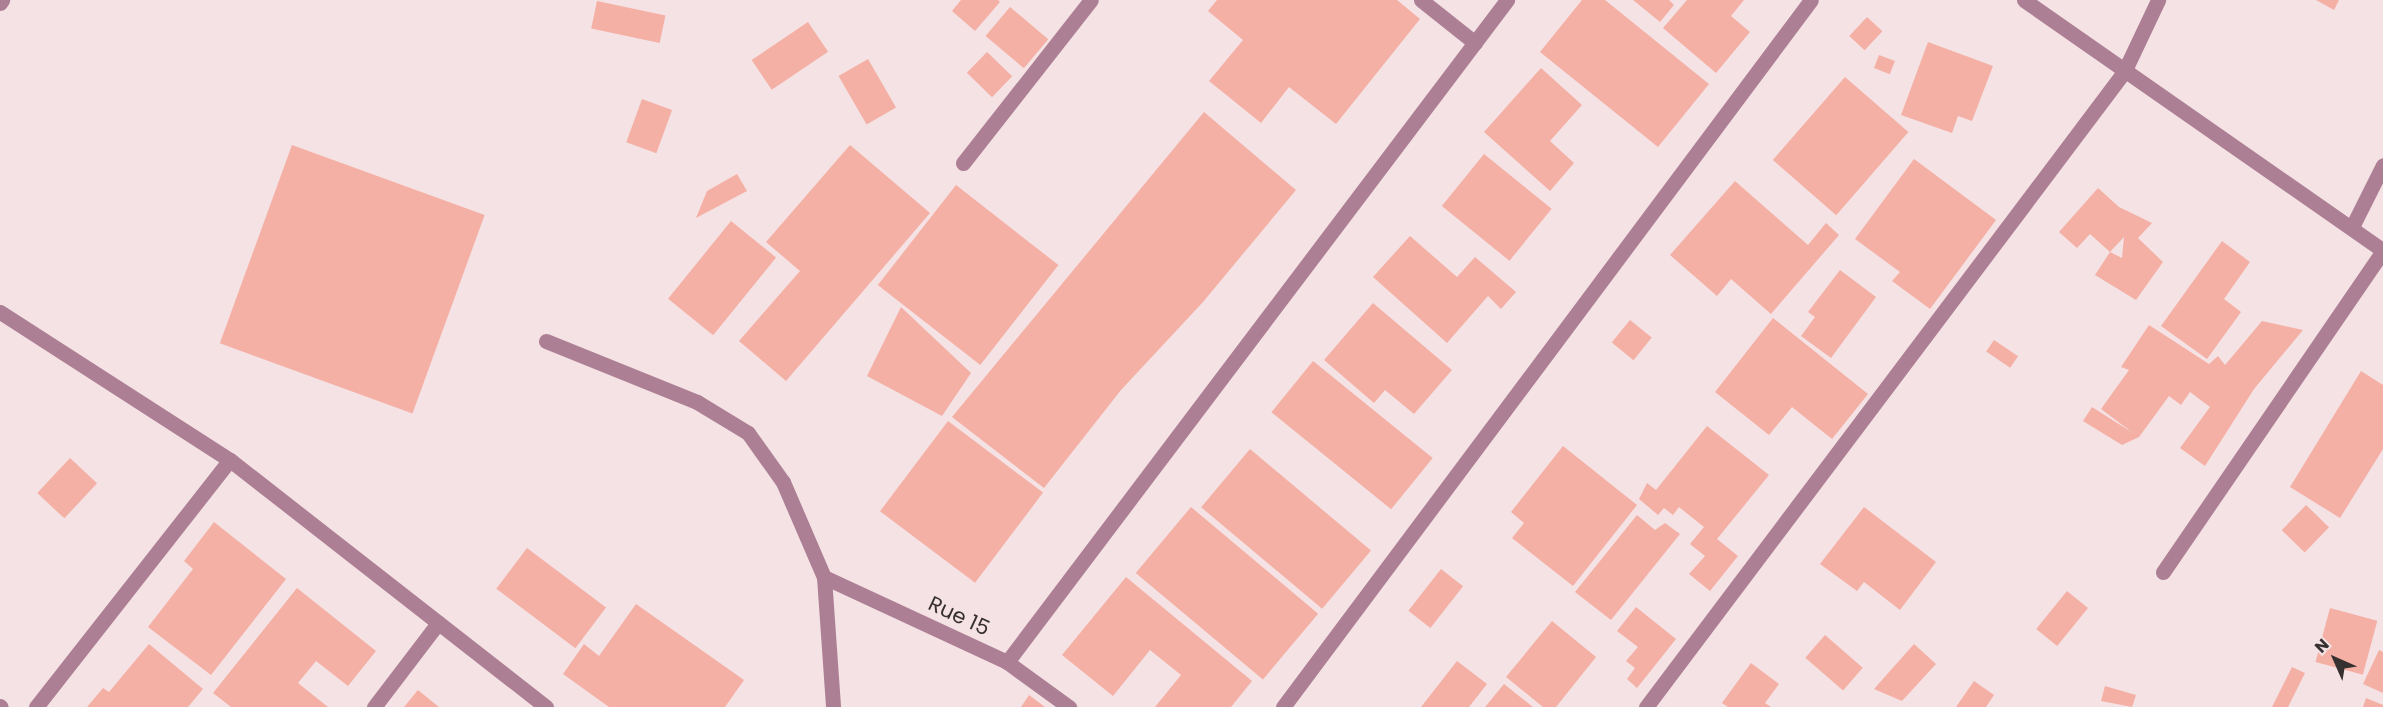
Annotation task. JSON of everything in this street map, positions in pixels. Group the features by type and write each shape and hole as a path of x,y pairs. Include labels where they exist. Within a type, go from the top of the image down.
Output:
{"street":[{"path":"963,163 1091,0"},
{"path":"1421,0 1475,43"},
{"path":"1007,662 1507,0"},
{"path":"1283,707 1811,0"},
{"path":"2024,0 2124,72 2383,250 2163,572"},
{"path":"1646,707 2124,72 2158,0"},
{"path":"2352,227 2383,165"},
{"path":"0,312 230,460 546,707"},
{"path":"546,341 697,402 748,433 783,482 824,577 833,707"},
{"path":"36,707 230,460"},
{"name":"Rue 15","path":"824,577 1007,662 1069,707"},
{"path":"374,707 438,623"}],"building":[{"path":"961,0 998,0 1000,2 975,31 952,11"},
{"path":"1217,0 1397,0 1420,19 1336,124 1289,87 1261,123 1209,81 1243,40 1208,11"},
{"path":"1582,0 1605,0 1709,84 1658,147 1540,52"},
{"path":"1633,0 1669,0 1674,5 1660,22"},
{"path":"1687,0 1744,0 1731,16 1750,32 1716,73 1663,28"},
{"path":"2316,0 2339,0 2334,10"},
{"path":"597,1 665,16 660,43 591,28"},
{"path":"1010,7 1048,39 1024,68 986,36"},
{"path":"1867,17 1882,31 1865,50 1849,36"},
{"path":"808,22 828,52 772,90 752,60"},
{"path":"1928,42 1993,66 1972,121 1958,116 1952,133 1901,115"},
{"path":"987,52 1012,76 992,97 967,73"},
{"path":"1879,55 1895,61 1890,74 1874,68"},
{"path":"868,59 896,107 867,124 839,76"},
{"path":"1541,68 1582,105 1550,141 1574,163 1550,191 1484,132"},
{"path":"1845,77 1908,132 1836,215 1773,160"},
{"path":"642,99 672,110 656,153 626,142"},
{"path":"1204,112 1296,190 1203,302 1121,390 1044,488 952,417"},
{"path":"292,145 485,215 412,413 220,343"},
{"path":"850,145 930,213 786,381 739,341 800,271 766,242"},
{"path":"1484,154 1552,209 1509,261 1442,206"},
{"path":"1914,159 1996,220 1930,309 1892,281 1900,272 1855,239"},
{"path":"737,174 747,191 696,218 707,191"},
{"path":"1735,181 1808,245 1826,223 1839,235 1771,314 1731,279 1717,296 1670,255"},
{"path":"956,185 1058,265 980,365 878,285"},
{"path":"2098,188 2119,207 2152,223 2138,238 2163,262 2136,300 2095,275 2110,252 2090,234 2077,248 2059,232","holes":["2124,237 2122,258 2110,252"]},
{"path":"731,221 776,258 713,335 668,299"},
{"path":"1410,236 1457,277 1475,257 1516,292 1501,309 1488,296 1447,343 1373,277"},
{"path":"2222,241 2250,262 2224,299 2241,312 2207,359 2161,326"},
{"path":"1840,270 1876,297 1831,358 1801,336 1815,317 1808,312"},
{"path":"1373,303 1452,370 1414,414 1385,390 1374,403 1324,360"},
{"path":"901,307 971,373 942,416 867,376"},
{"path":"1773,318 1868,394 1832,439 1792,407 1769,435 1715,392"},
{"path":"1630,320 1652,338 1634,360 1612,343"},
{"path":"2262,321 2303,330 2254,389 2205,466 2180,448 2210,407 2190,392 2181,405 2169,396 2139,437 2122,445 2083,421 2092,407 2133,433 2101,409 2129,370 2121,367 2149,325 2209,364 2218,356 2225,365"},
{"path":"1994,340 2018,356 2010,368 1986,352"},
{"path":"1313,361 1433,458 1391,509 1271,412"},
{"path":"2361,371 2383,385 2383,449 2340,518 2290,487"},
{"path":"948,421 1043,493 975,583 880,511"},
{"path":"1707,426 1769,475 1717,539 1738,556 1710,591 1689,574 1705,556 1690,544 1704,527 1679,507 1673,515 1664,508 1658,515 1639,499 1647,483 1656,490"},
{"path":"1563,446 1637,505 1573,586 1512,538 1524,523 1511,512"},
{"path":"1250,449 1371,551 1322,609 1201,507"},
{"path":"70,458 97,483 64,518 37,493"},
{"path":"2306,505 2329,527 2305,552 2282,530"},
{"path":"1191,507 1318,614 1263,680 1136,573"},
{"path":"1864,507 1936,562 1900,610 1864,582 1857,591 1820,564"},
{"path":"1637,515 1655,530 1665,523 1680,534 1611,620 1575,592"},
{"path":"214,522 286,579 211,675 148,627 193,569 184,561"},
{"path":"527,548 606,608 575,648 496,589"},
{"path":"1441,569 1463,586 1430,628 1408,611"},
{"path":"1126,577 1252,681 1231,707 1155,707 1181,675 1150,650 1113,696 1062,655"},
{"path":"297,588 376,651 348,686 316,661 298,683 328,707 231,707 213,693"},
{"path":"2067,591 2088,608 2057,646 2036,629"},
{"path":"636,604 744,680 725,707 609,707 563,674 584,644 599,656"},
{"path":"1636,607 1676,639 1637,688 1627,679 1635,668 1626,661 1638,647 1617,631"},
{"path":"2330,608 2377,621 2363,675 2316,662"},
{"path":"1552,621 1596,657 1556,707 1543,707 1506,677"},
{"path":"1825,635 1863,668 1843,690 1805,658"},
{"path":"149,644 203,689 188,707 87,707 103,688 109,692"},
{"path":"1914,644 1936,664 1902,701 1874,689"},
{"path":"2379,650 2383,652 2383,693 2363,684"},
{"path":"1457,661 1487,684 1469,707 1421,707"},
{"path":"1751,663 1779,684 1765,703 1771,707 1728,707 1722,703"},
{"path":"2292,667 2305,673 2288,707 2272,707"},
{"path":"1974,681 1994,695 1986,707 1956,707"},
{"path":"1504,684 1533,707 1485,707"},
{"path":"2105,686 2136,695 2132,707 2101,701"},
{"path":"418,690 439,707 404,707"},
{"path":"1029,695 1045,707 1021,707"},
{"path":"2366,698 2383,705 2383,707 2363,707"}]}
